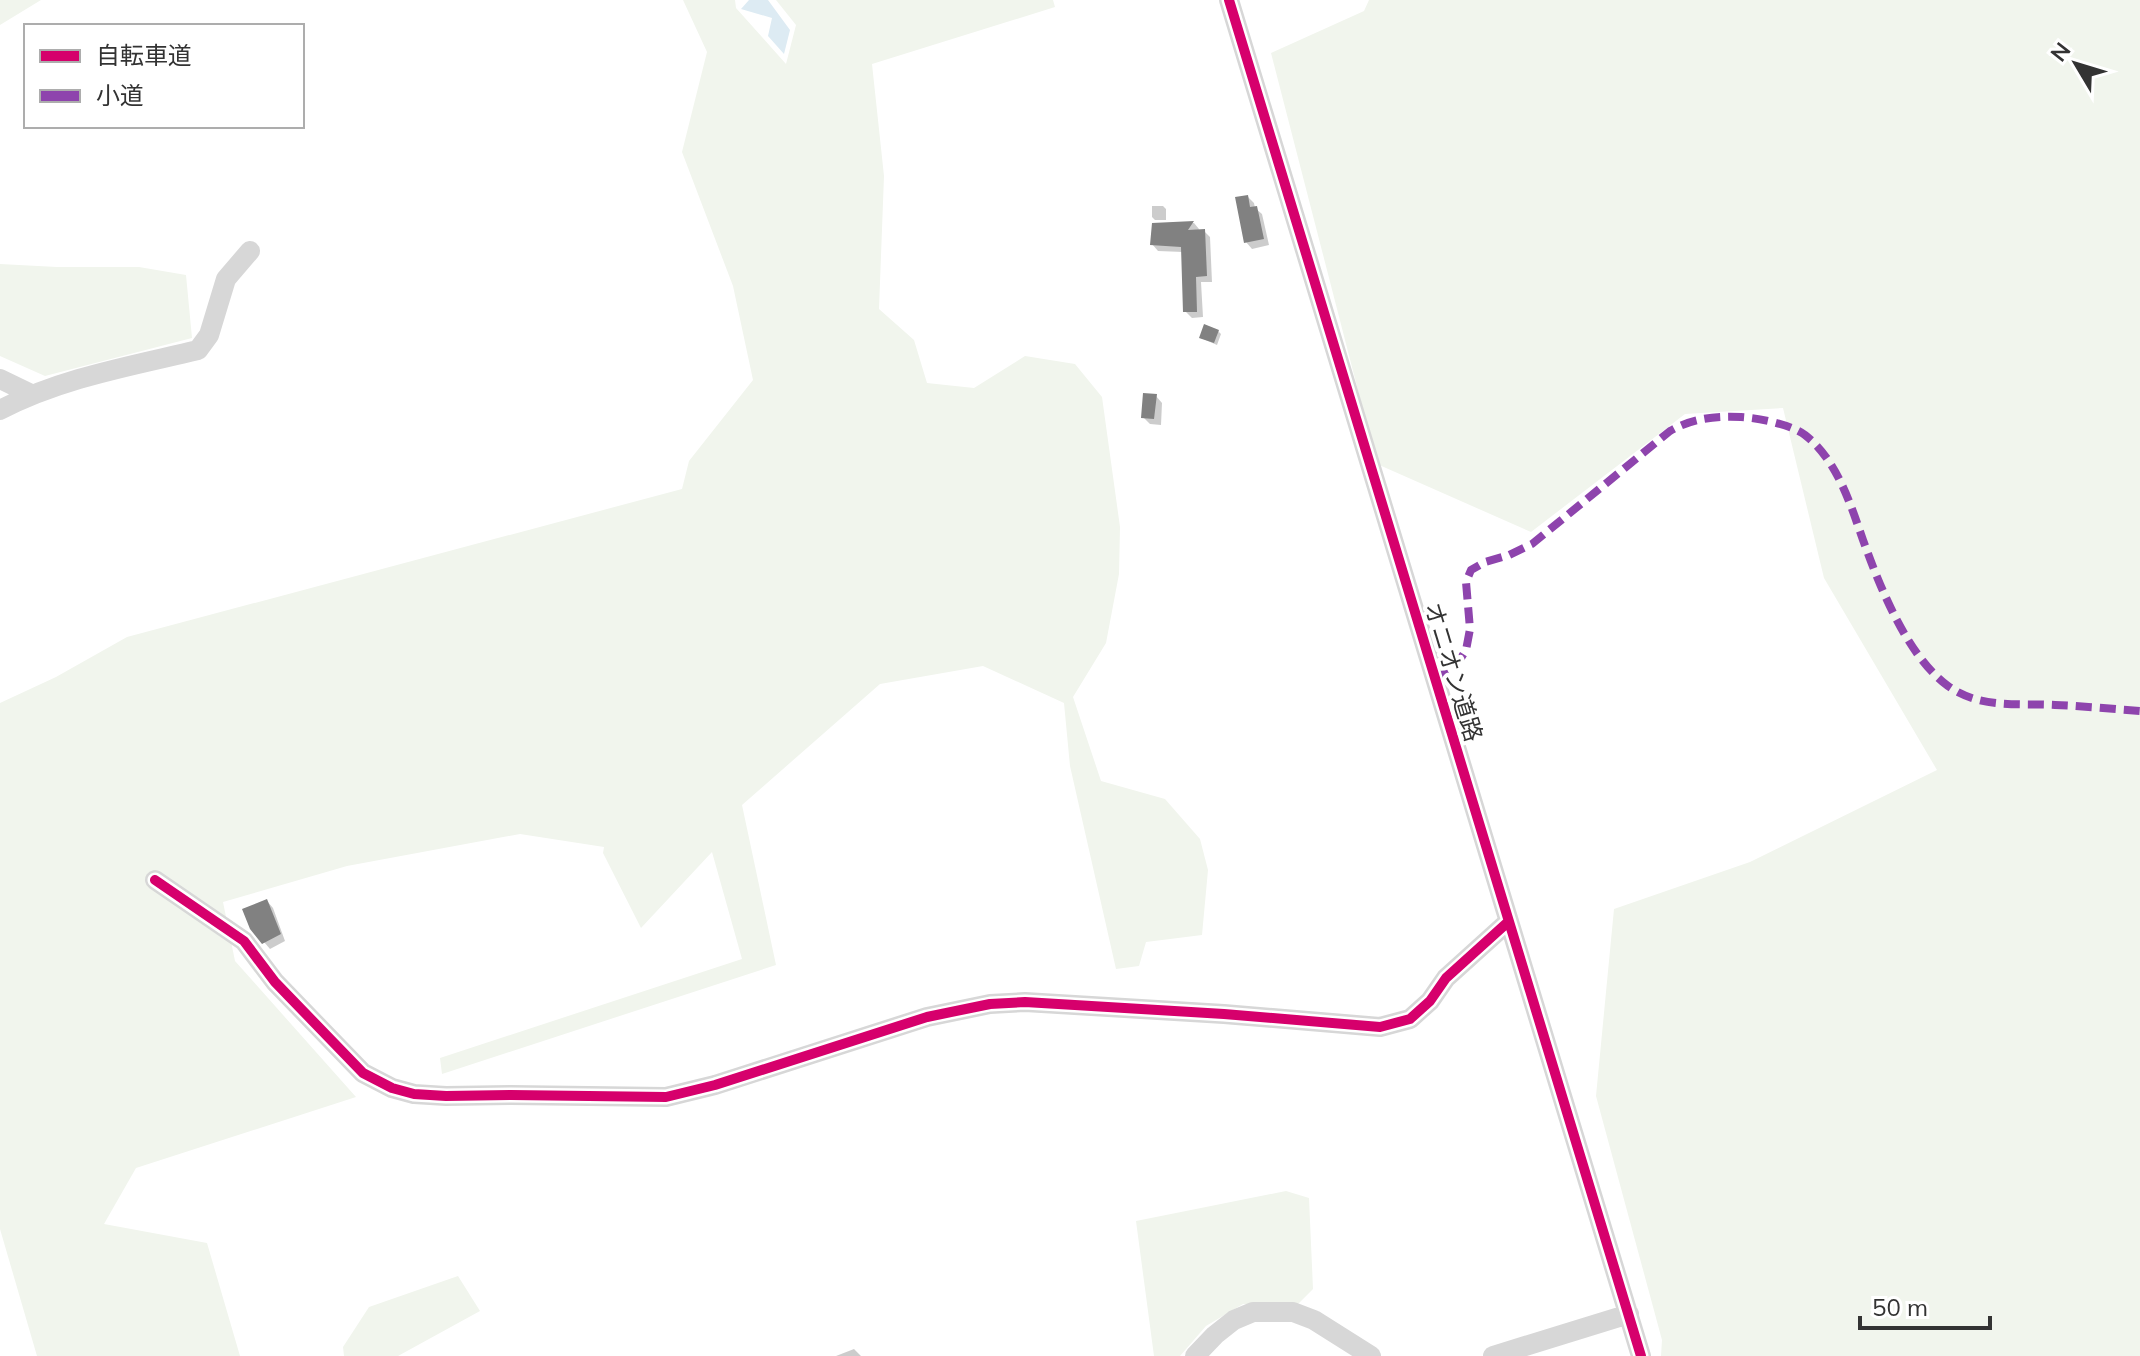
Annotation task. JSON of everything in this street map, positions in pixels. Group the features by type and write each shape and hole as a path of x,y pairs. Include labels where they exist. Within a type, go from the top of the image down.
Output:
{"street":[{"name":"オニオン道路","path":"1229,0 1641,1356"},
{"path":"0,410 31,394 112,370 198,350 209,335 226,279 250,251"},
{"path":"0,379 31,394"},
{"path":"155,880 244,941 275,982 363,1073 392,1088 414,1094 446,1096 666,1097 715,1085 927,1017 990,1004 1025,1002 1380,1027 1410,1019 1430,1001 1446,978 1508,922"},
{"path":"1195,1356 1234,1320 1253,1312 1293,1312 1314,1320 1371,1356"},
{"path":"1493,1356 1629,1314"}],"shaded area":[{"path":"0,0 41,0 0,25"},
{"path":"683,0 735,0 736,8 786,64 796,25 776,0 1053,0 1055,7 872,64 884,176 879,309 914,340 927,383 974,388 1025,356 1075,364 1102,397 1120,527 1119,574 1106,643 1073,697 1101,781 1165,799 1200,839 1208,870 1202,935 1146,942 1139,966 1116,969 1070,766 1064,703 983,666 880,684 742,805 776,965 442,1074 440,1058 742,959 712,852 641,928 603,853 604,847 520,834 347,866 223,902 235,961 356,1097 136,1168 104,1224 207,1243 240,1356 37,1356 0,1229 0,703 56,677 127,637 682,489 689,461 753,380 733,286 682,152 707,52"},
{"path":"749,0 768,0 790,30 784,54 768,36 772,18 741,9"},
{"path":"1369,0 2140,0 2140,1356 1661,1356 1662,1340 1596,1096 1614,909 1750,862 1937,770 1824,578 1783,408 1685,414 1531,532 1377,464 1271,53 1364,11"},
{"path":"0,264 139,267 186,275 192,338 45,376 0,356"},
{"path":"1286,1191 1309,1198 1313,1289 1298,1304 1243,1304 1206,1326 1180,1356 1154,1356 1136,1221"},
{"path":"458,1276 480,1311 398,1356 344,1356 343,1347 369,1307"}],"building":[{"path":"1248,195 1250,207 1257,206 1264,239 1244,243 1235,197"},
{"path":"1194,221 1188,230 1205,229 1207,276 1196,277 1197,312 1183,312 1181,247 1150,245 1152,223"},
{"path":"1204,324 1219,330 1214,343 1199,338"},
{"path":"1143,393 1157,394 1154,419 1141,418"},
{"path":"267,899 281,934 262,944 250,929 242,909"}],"marked path":[{"path":"1434,679 1454,669 1466,650 1470,629 1466,582 1471,570 1532,544 1670,431 1704,419 1741,417 1774,422 1799,431 1826,457 1847,497 1896,619 1920,657 1948,686 1986,702 2140,711"}],"cycle path":[{"path":"1229,0 1641,1356"},
{"path":"155,880 244,941 275,982 363,1073 392,1088 414,1094 446,1096 666,1097 715,1085 927,1017 990,1004 1025,1002 1380,1027 1410,1019 1430,1001 1446,978 1508,922"}]}
